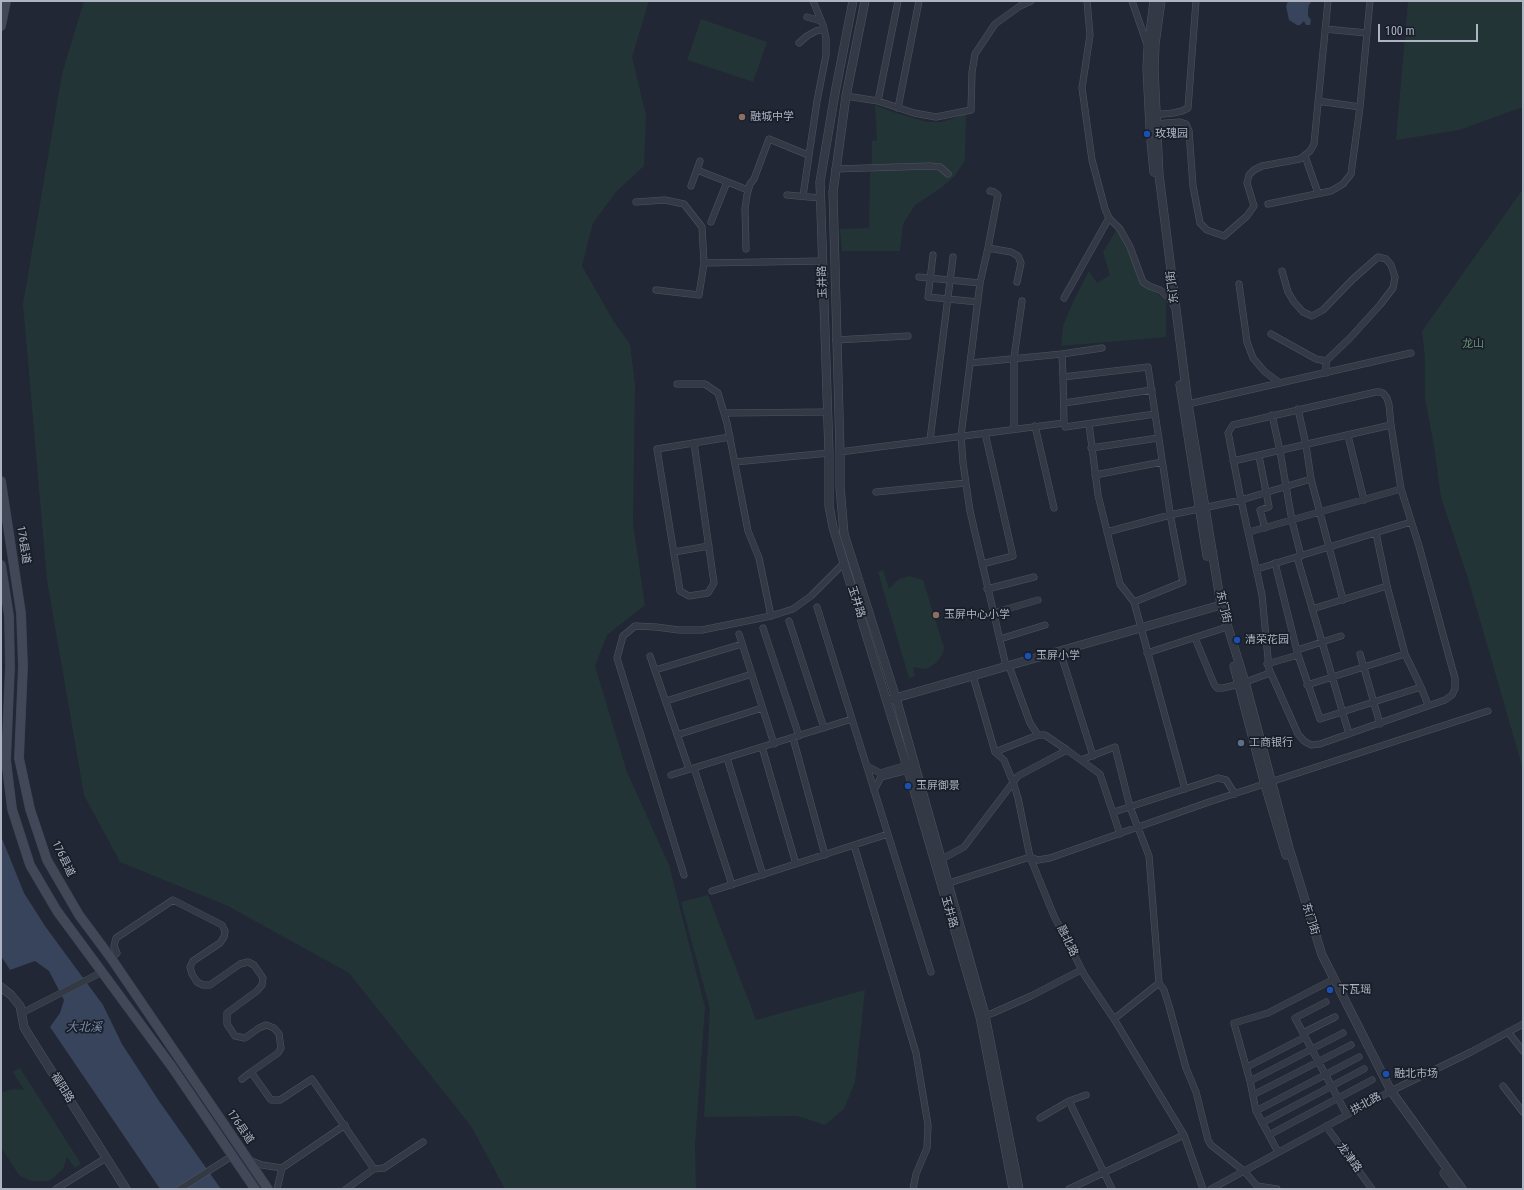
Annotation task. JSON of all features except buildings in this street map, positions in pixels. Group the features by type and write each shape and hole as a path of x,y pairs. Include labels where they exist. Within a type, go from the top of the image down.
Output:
{"main road":[{"path":"1,26 6,1"},
{"name":"176县道","path":"1,481 21,613 23,666 19,758 30,809 47,860 79,915 111,958 268,1189"},
{"name":"176县道","path":"1,566 9,616 10,666 6,760 12,809 30,865 57,911 172,1067 255,1189"}],"street":[{"path":"804,196 808,155 826,55 824,29 813,1"},
{"name":"玉井路","path":"853,1 820,182 828,412 829,506 844,564 887,700 982,1016 1013,1189"},
{"name":"玉井路","path":"865,1 846,96 833,192 840,488 844,534 896,698 949,883 982,1016 1019,1189"},
{"path":"878,101 898,1"},
{"path":"898,108 920,1"},
{"path":"846,96 878,101 914,113 936,117 971,110 972,72 975,54 995,24 1020,6 1031,1"},
{"path":"1087,1 1090,35 1082,88 1092,160 1109,218 1120,229 1130,247 1143,282 1160,290 1169,298 1175,309"},
{"path":"1132,1 1148,48 1154,59"},
{"name":"东门街","path":"1154,1 1147,69 1175,309 1202,509"},
{"name":"东门街","path":"1152,115 1154,59 1161,1"},
{"path":"1152,115 1178,112 1188,108 1196,1"},
{"path":"1153,124 1180,122 1186,124 1189,131 1193,186 1200,223 1207,230 1224,236 1247,216 1254,206 1247,183 1249,175 1254,170 1262,166 1300,159 1305,156 1314,144 1328,1"},
{"path":"1268,204 1331,191 1343,184 1351,174 1360,107 1370,1"},
{"path":"807,17 821,21"},
{"path":"799,43 807,36 824,29"},
{"path":"1325,29 1367,33"},
{"path":"1318,101 1360,107"},
{"name":"东门街","path":"1153,124 1152,161 1182,403 1219,606 1243,683 1269,784 1322,955 1332,980 1388,1092 1456,1189"},
{"path":"746,249 745,208 748,190 754,179 769,139 808,155"},
{"path":"1305,156 1318,193"},
{"path":"691,186 700,161"},
{"path":"835,169 930,166 940,167 948,174"},
{"path":"697,170 748,190"},
{"path":"711,222 727,182"},
{"path":"990,192 994,192 998,195 980,283 962,436 963,463 970,511 987,589 1000,639 1008,666 1030,722 1038,734"},
{"path":"787,195 820,198"},
{"path":"636,202 665,200 684,204 702,227 704,263 699,295 656,290"},
{"path":"1064,298 1109,218"},
{"path":"988,248 1011,252 1018,256 1022,263 1017,282"},
{"path":"933,255 928,297 978,302"},
{"path":"930,440 953,257"},
{"path":"1282,271 1288,292 1294,302 1304,312 1312,316 1323,310 1353,279 1378,257 1386,259 1391,265 1395,277 1393,288 1380,305 1336,353 1326,361"},
{"path":"704,263 822,261"},
{"path":"919,276 980,283"},
{"path":"1239,284 1247,342 1253,358 1265,372 1280,383"},
{"path":"1014,429 1014,358 1022,301"},
{"path":"1271,334 1310,356 1326,361"},
{"path":"836,340 908,336"},
{"path":"970,363 1062,354 1102,348"},
{"path":"1188,404 1411,353"},
{"path":"1062,354 1065,427 1155,414"},
{"path":"1326,361 1326,373"},
{"path":"1063,377 1148,367 1170,515 1183,582 1134,602"},
{"path":"677,384 705,384 718,393 730,437 748,531 759,558 771,616"},
{"path":"1064,403 1152,390"},
{"path":"1380,392 1387,398 1401,489 1455,678 1455,689 1452,695 1444,700 1380,724 1320,744 1311,745 1304,741 1298,734 1267,664 1262,595 1228,433 1233,425 1272,415 1380,392"},
{"path":"1298,409 1306,445 1311,479 1328,548 1343,600"},
{"path":"724,413 828,412"},
{"path":"1272,415 1299,556 1321,642 1349,734"},
{"path":"840,452 1064,423"},
{"path":"1089,424 1095,475 1120,584 1134,602 1185,789"},
{"path":"1233,461 1391,425"},
{"path":"1035,426 1054,508"},
{"path":"982,564 1013,556 985,433"},
{"path":"1348,436 1364,500"},
{"path":"694,443 714,583 708,593 689,596 680,591 657,449 730,437"},
{"path":"1091,448 1158,438"},
{"path":"735,462 829,453"},
{"path":"1259,456 1269,507 1260,510 1265,528"},
{"path":"1095,475 1162,462"},
{"path":"1107,532 1170,515 1241,500 1311,479"},
{"path":"876,492 966,483"},
{"path":"1250,532 1401,489"},
{"path":"1257,569 1411,522"},
{"path":"1376,533 1387,586 1405,654 1428,705"},
{"path":"674,552 709,546"},
{"path":"1275,563 1297,652 1307,685 1320,719 1421,687"},
{"path":"684,875 618,658 623,636 635,626 656,626 679,630 702,630 771,616 792,609 811,596 844,564"},
{"path":"987,589 1034,577"},
{"path":"1312,609 1387,586"},
{"path":"993,613 1038,600"},
{"path":"887,700 1219,606"},
{"path":"817,607 931,972"},
{"path":"789,621 824,728"},
{"path":"1000,639 1046,625"},
{"path":"1147,653 1225,627"},
{"path":"763,628 796,737 825,855"},
{"path":"739,634 774,744"},
{"path":"1267,664 1321,642 1341,636"},
{"path":"1195,638 1217,688 1243,683 1270,673"},
{"path":"655,670 742,644"},
{"path":"1060,651 1093,756"},
{"path":"1360,654 1380,724"},
{"path":"1307,685 1405,654"},
{"path":"650,656 677,735 692,769 732,884"},
{"path":"666,701 752,674"},
{"name":"融北路","path":"973,676 995,752 1004,760 1013,782 1018,798 1030,857 1054,916 1081,970 1114,1019 1184,1135 1203,1189"},
{"path":"677,735 762,708"},
{"path":"949,883 1030,857 1038,860 1050,858 1235,794 1488,711"},
{"path":"671,775 852,719"},
{"path":"995,752 1038,734 1045,735 1100,774 1114,812 1120,834"},
{"path":"762,747 796,864"},
{"path":"1081,760 1115,747 1130,807 1148,856 1159,983 1164,990 1186,1068 1196,1092 1208,1140 1244,1171 1257,1186 1277,1189"},
{"path":"942,859 964,847 1018,776 1067,750"},
{"path":"727,758 763,875"},
{"path":"867,766 880,773 907,767"},
{"path":"874,790 881,777 907,767"},
{"path":"1114,812 1218,778 1226,780 1235,794"},
{"path":"712,891 888,834"},
{"path":"854,845 894,974 916,1053 928,1125 927,1148 916,1174 913,1189"},
{"path":"111,958 117,953 114,946 116,938 173,900 222,925 225,931 224,937 220,943 193,960 190,967 192,974 197,982 204,985 210,984 240,964 248,962 254,965 263,978 262,985 257,992 227,1013 226,1024 235,1036 245,1038 266,1025 274,1028 278,1034 281,1048 278,1053 242,1079"},
{"path":"982,1016 1031,996 1081,970"},
{"path":"22,1013 102,972"},
{"path":"1278,1152 1256,1111 1247,1067 1234,1023 1268,1013 1332,980"},
{"path":"1114,1019 1159,983"},
{"name":"福阳路","path":"1,987 16,1000 20,1006 24,1027 28,1034 126,1189"},
{"path":"1326,1002 1295,1018 1347,1115"},
{"path":"1247,1067 1335,1017"},
{"name":"拱北路","path":"1211,1189 1388,1092 1471,1052 1523,1024"},
{"path":"1508,1032 1523,1051"},
{"path":"1250,1081 1343,1033"},
{"path":"1253,1095 1351,1045"},
{"path":"1256,1111 1359,1057"},
{"path":"1262,1123 1364,1069"},
{"path":"252,1072 271,1100 280,1100 312,1078 374,1169"},
{"path":"1269,1136 1372,1080"},
{"path":"1503,1086 1523,1112"},
{"name":"东门街","path":"1388,1092 1462,1189"},
{"path":"1040,1118 1069,1101 1086,1095"},
{"path":"1069,1101 1112,1189"},
{"path":"248,1160 262,1165 282,1168 345,1125"},
{"name":"龙津路","path":"1326,1126 1372,1189"},
{"path":"1069,1189 1184,1135"},
{"path":"346,1189 374,1169 384,1168 423,1142"},
{"path":"180,1189 232,1156"},
{"path":"56,1189 106,1158"},
{"path":"278,1189 282,1168"}],"green space":[{"path":"84,1 649,1 632,57 646,115 644,166 616,192 593,223 582,266 614,322 630,344 635,384 633,524 645,605 607,635 595,666 627,772 669,865 705,1007 695,1145 696,1189 505,1189 471,1126 349,973 228,906 120,862 84,795 47,580 23,304 62,74"},
{"path":"1408,1 1523,1 1523,107 1459,130 1396,140"},
{"path":"701,19 767,42 753,82 687,60"},
{"path":"875,105 927,122 942,122 966,114 965,160 954,177 941,188 915,205 903,224 900,251 842,251 840,229 869,228 872,141 877,140"},
{"name":"龙山","path":"1523,189 1523,769 1467,575 1441,498 1434,446 1425,399 1425,357 1422,331"},
{"path":"1117,229 1130,255 1138,278 1143,285 1166,300 1166,337 1061,346 1063,326 1073,302 1089,271 1097,283 1110,275 1103,252"},
{"path":"883,570 889,589 899,579 909,576 923,580 944,648 942,655 937,662 926,669 913,667 915,676 909,678 878,572"},
{"path":"708,895 756,1020 865,990 855,1082 844,1109 825,1125 797,1116 704,1117 710,1009 681,902"},
{"path":"20,1068 81,1164 75,1168 67,1157 63,1169 48,1181 31,1181 19,1175 1,1147 1,1093 8,1090 24,1090 13,1072"}],"water":[{"path":"1288,1 1312,1 1308,10 1308,16 1311,20 1310,25 1306,25 1304,21 1300,25 1297,25 1289,20 1286,6"},
{"name":"大北溪","path":"1,836 24,893 45,926 103,1005 122,1044 159,1101 221,1189 160,1189 50,1027 60,1013 64,1000 49,971 35,961 10,970 1,956"}],"place":[{"name":"融城中学","path":"742,117"},
{"name":"玫瑰园","path":"1147,134"},
{"name":"玉屏中心小学","path":"936,615"},
{"name":"清荣花园","path":"1237,640"},
{"name":"玉屏小学","path":"1028,656"},
{"name":"工商银行","path":"1241,743"},
{"name":"玉屏御景","path":"908,786"},
{"name":"下瓦瑶","path":"1330,990"},
{"name":"融北市场","path":"1386,1074"}]}
